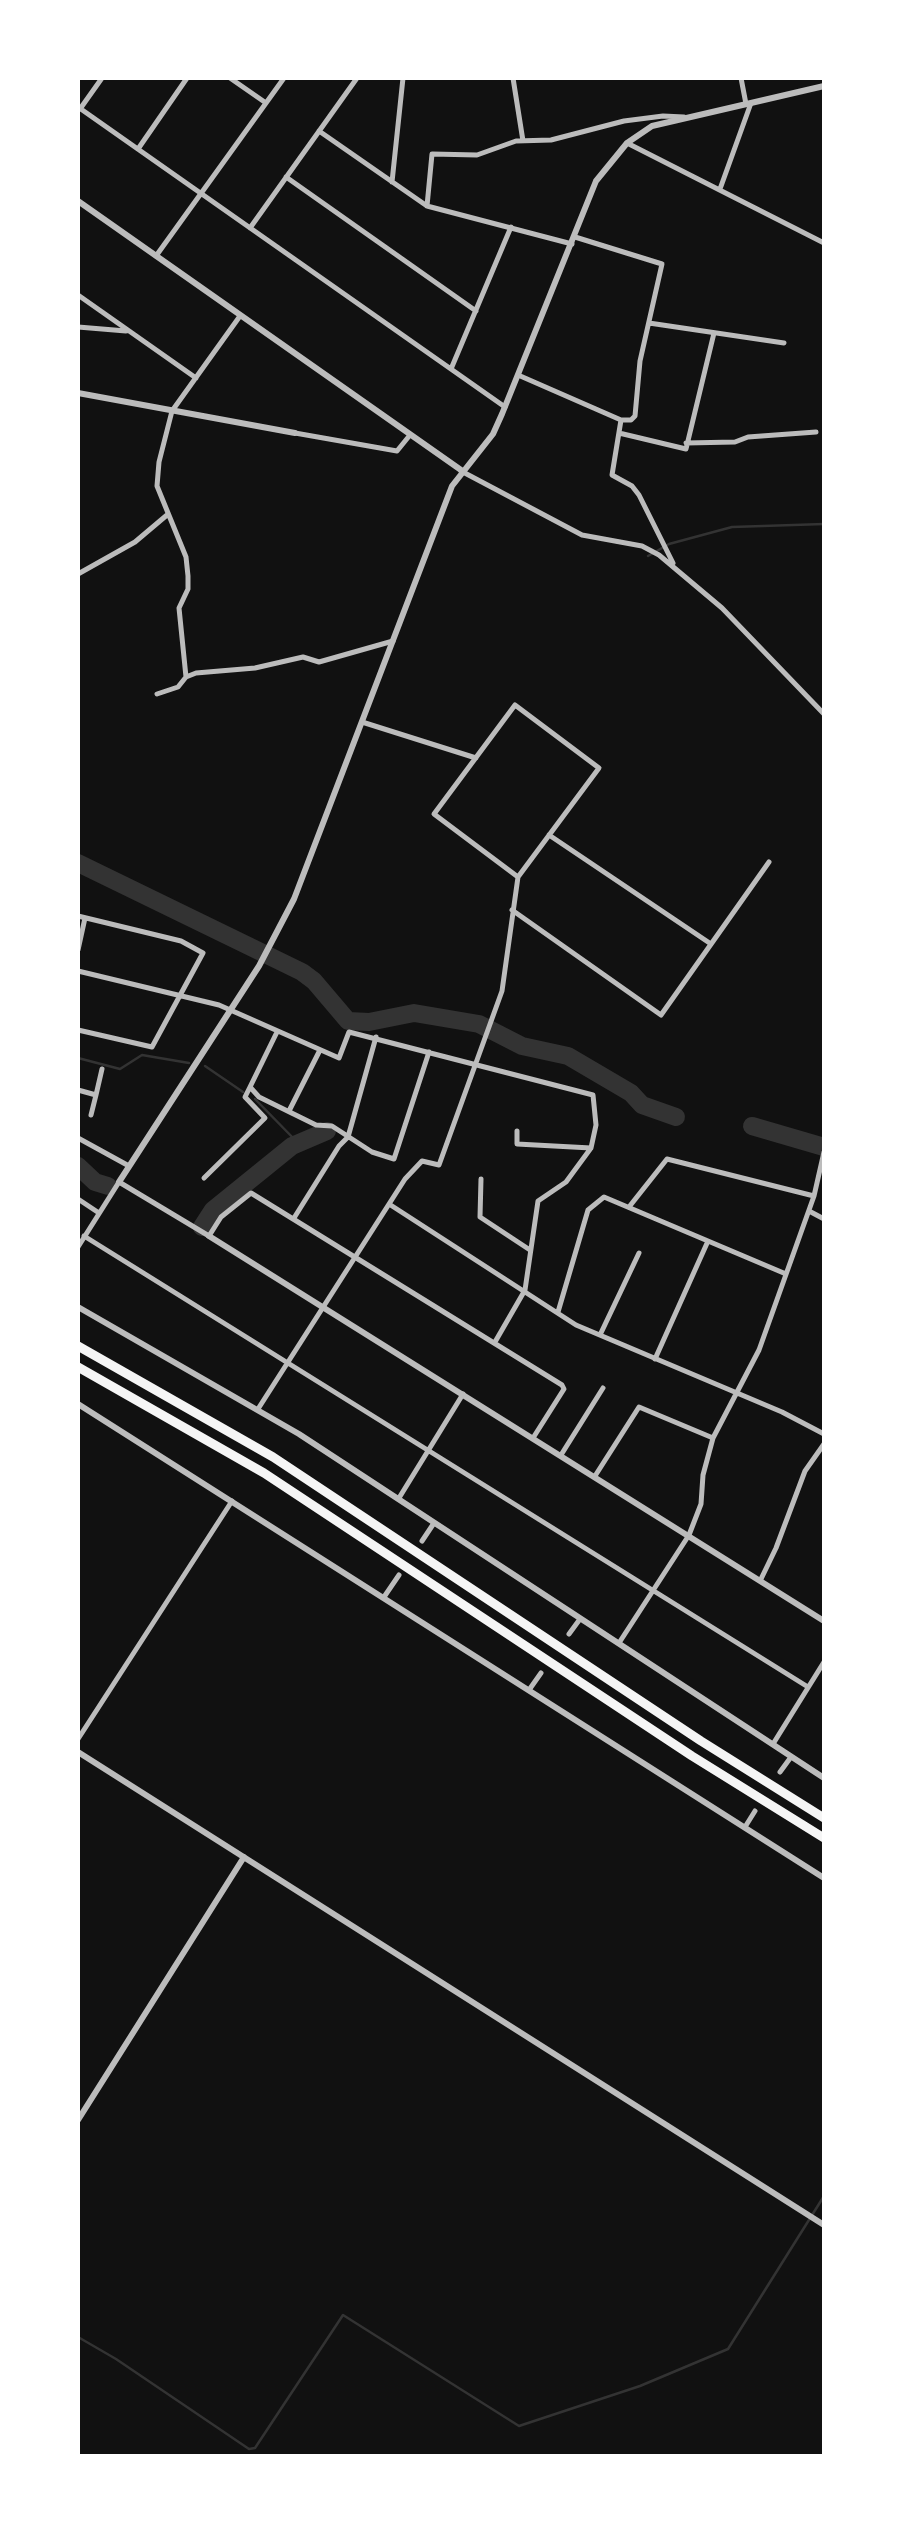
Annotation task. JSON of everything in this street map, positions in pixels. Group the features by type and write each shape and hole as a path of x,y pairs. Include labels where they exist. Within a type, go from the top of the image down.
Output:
{"highway":[{"path":"78,1346 273,1457 702,1742 824,1818"},
{"path":"78,1367 264,1473 658,1734 824,1838"}],"street":[{"path":"102,78 79,108 505,407"},
{"path":"138,149 187,78"},
{"path":"230,78 266,102"},
{"path":"156,256 284,78"},
{"path":"250,228 356,78"},
{"path":"392,182 403,78"},
{"path":"512,78 523,141"},
{"path":"720,190 748,103 741,78"},
{"path":"78,1246 259,966 294,899 452,486 492,434 505,407 596,181 627,143 652,126 824,86"},
{"path":"426,206 432,154 477,155 523,141 551,140 624,121 684,117"},
{"path":"318,131 426,206 662,264 640,361 635,416 621,420 518,376"},
{"path":"627,143 824,243"},
{"path":"286,177 476,310"},
{"path":"78,201 461,470 582,535 642,546 674,565 722,608 824,714"},
{"path":"451,369 510,227"},
{"path":"78,296 196,378"},
{"path":"186,677 179,608 188,589 186,556 157,486 159,462 172,411 240,316"},
{"path":"648,323 784,343"},
{"path":"78,328 129,331"},
{"path":"619,433 686,450 714,333"},
{"path":"78,393 397,452 410,435"},
{"path":"621,420 612,476 632,486 639,495 674,565"},
{"path":"686,443 734,442 748,437 816,432"},
{"path":"78,574 134,542 167,515"},
{"path":"157,694 196,673 255,668 304,656 318,662 393,640"},
{"path":"258,1409 404,1179 422,1162 439,1164 502,991 518,877 599,768 515,705 434,814 518,877"},
{"path":"362,722 476,758"},
{"path":"550,835 711,944"},
{"path":"512,910 661,1015 769,862"},
{"path":"78,950 81,917 181,941 203,953 152,1048 78,1030"},
{"path":"78,970 219,1005 339,1058 349,1032 593,1096 596,1125 591,1148 566,1182 538,1200 524,1290 495,1342"},
{"path":"204,1178 266,1118 245,1098 278,1031"},
{"path":"294,1218 348,1137 376,1037"},
{"path":"289,1112 320,1050"},
{"path":"250,1087 259,1097 289,1112 316,1125 332,1126 372,1152 394,1158 430,1052"},
{"path":"92,1114 102,1069"},
{"path":"78,1090 96,1094"},
{"path":"517,1131 517,1144 591,1148"},
{"path":"78,1138 129,1166"},
{"path":"618,1644 689,1534 701,1504 703,1476 713,1438 759,1350 814,1196 824,1152"},
{"path":"628,1207 666,1159 814,1196"},
{"path":"481,1179 480,1217 530,1250"},
{"path":"119,1182 824,1621"},
{"path":"209,1236 220,1217 250,1192 356,1255 564,1389 533,1438"},
{"path":"558,1312 588,1210 604,1198 786,1274"},
{"path":"78,1199 100,1213"},
{"path":"389,1204 600,1335 737,1392 824,1434"},
{"path":"808,1210 824,1218"},
{"path":"84,1236 808,1687"},
{"path":"655,1359 708,1241"},
{"path":"600,1335 639,1252"},
{"path":"78,1307 258,1409 824,1778"},
{"path":"561,1455 603,1388"},
{"path":"398,1500 463,1394"},
{"path":"78,1404 824,1878"},
{"path":"595,1476 638,1407 713,1438"},
{"path":"761,1579 805,1472 824,1444"},
{"path":"78,1739 232,1501"},
{"path":"422,1541 434,1524"},
{"path":"384,1597 399,1575"},
{"path":"570,1634 580,1619"},
{"path":"772,1745 824,1662"},
{"path":"529,1690 541,1674"},
{"path":"78,1752 824,2226"},
{"path":"780,1772 791,1756"},
{"path":"745,1826 756,1811"},
{"path":"78,2120 244,1857"}],"waterway":[{"path":"648,556 669,544 732,527 824,524"},
{"path":"78,863 302,972 348,1021 369,1022 414,1013 479,1024 522,1046 568,1056 631,1093 642,1105 676,1117"},
{"path":"78,1058 120,1069 142,1055 189,1063"},
{"path":"205,1066 243,1092"},
{"path":"255,1099 298,1143"},
{"path":"752,1126 824,1147"},
{"path":"202,1227 213,1210 292,1146 327,1131"},
{"path":"78,1166 95,1182 108,1186"},
{"path":"78,2337 249,2449 255,2448 343,2315 519,2426 640,2386 728,2349 824,2196"}]}
